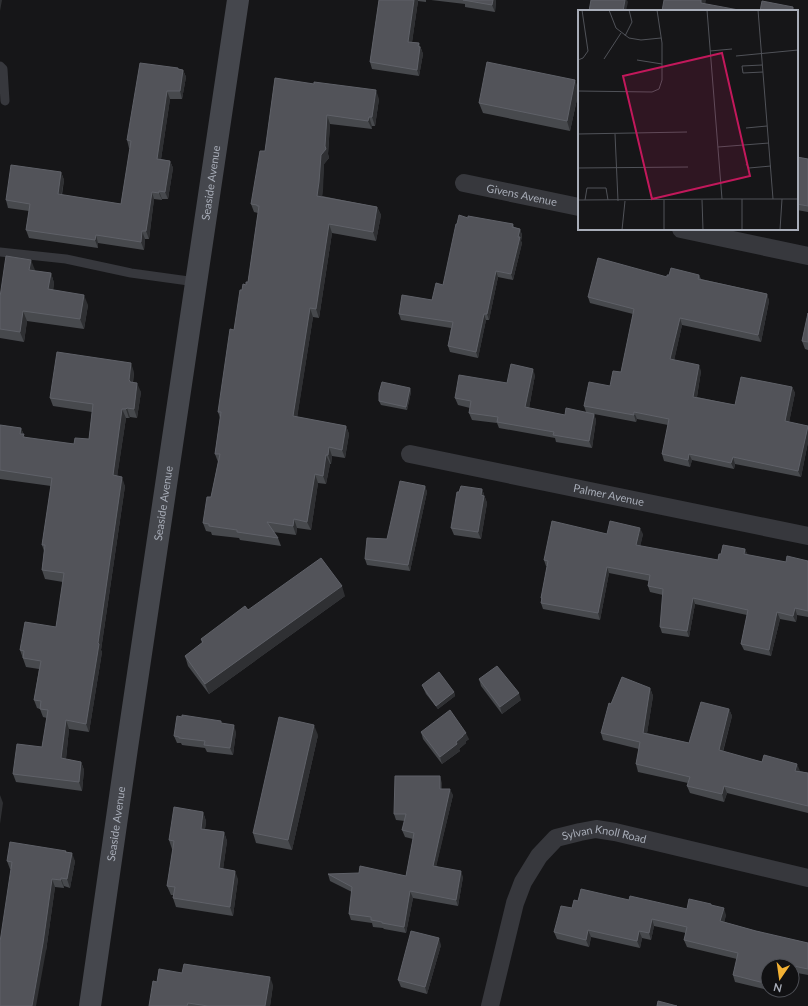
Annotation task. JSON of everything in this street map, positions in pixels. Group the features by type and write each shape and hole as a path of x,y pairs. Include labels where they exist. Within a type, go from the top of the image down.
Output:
{"main road":[{"name":"Seaside Avenue","path":"90,1006 238,0"}],"street":[{"name":"Givens Avenue","path":"464,183 578,208"},
{"path":"686,230 808,256"},
{"name":"Palmer Avenue","path":"410,454 808,536"},
{"name":"Sylvan Knoll Road","path":"490,1006 515,903 523,882 539,856 556,838 596,829 615,832 808,878"}],"lane":[{"path":"0,66 3,69 5,101"},
{"path":"0,252 66,259 132,273 196,282"}],"building":[{"path":"379,0 414,0 408,42 419,43 418,46 420,47 417,70 370,62"},
{"path":"463,0 493,0 492,5"},
{"path":"591,0 625,0 623,10 589,10"},
{"path":"664,0 701,0 701,3 739,10 662,10"},
{"path":"762,1 793,7 793,10 760,10"},
{"path":"487,62 575,80 567,121 479,103"},
{"path":"140,63 183,70 180,91 167,91 157,159 170,161 165,192 152,192 146,231 142,231 141,242 96,235 95,240 26,230 30,204 6,200 11,165 61,172 58,194 121,204 131,141 127,140"},
{"path":"275,78 314,84 314,82 376,90 372,117 369,117 368,121 327,115 326,149 321,155 317,196 377,207 373,232 329,224 316,309 310,308 293,416 346,426 342,450 329,447 328,455 326,455 323,476 315,474 307,522 294,519 293,526 267,522 278,538 237,532 237,530 209,526 209,524 203,523 207,497 211,497 220,454 215,454 221,412 218,412 230,329 234,330 240,290 242,290 243,284 246,285 246,282 248,282 259,206 251,204 260,151 265,151"},
{"path":"798,157 808,159 808,206 798,204"},
{"path":"459,215 468,218 468,216 513,224 512,227 520,229 518,237 520,237 511,274 496,271 487,314 484,314 476,352 448,346 453,322 399,314 402,295 432,300 436,283 443,285"},
{"path":"6,256 31,260 29,270 51,273 48,289 84,295 80,319 23,311 20,332 0,329 0,297"},
{"path":"598,258 667,277 671,268 699,275 698,279 767,294 758,335 680,318 670,359 699,365 693,397 735,405 741,377 792,387 785,421 808,426 798,471 733,457 731,463 689,454 688,460 662,454 669,419 634,412 634,415 584,406 589,382 610,386 613,371 621,372 634,309 588,297"},
{"path":"808,313 808,342 802,341"},
{"path":"57,352 131,363 129,380 130,382 137,383 134,409 122,409 113,475 122,477 99,644 86,724 66,720 61,758 81,762 79,782 13,774 17,744 42,747 48,710 40,709 41,701 34,700 41,661 23,658 24,651 20,650 25,622 56,627 64,573 42,570 45,545 42,545 52,478 0,470 0,425 21,428 20,434 24,434 23,437 74,444 75,438 89,439 93,404 50,398"},
{"path":"511,364 533,369 525,407 565,415 566,408 594,414 589,441 553,435 554,432 497,422 498,417 469,413 471,401 455,398 459,375 507,383"},
{"path":"382,382 410,388 406,407 379,401 379,393"},
{"path":"400,481 425,486 408,565 365,559 367,538 387,539"},
{"path":"461,486 482,489 481,495 484,496 478,532 451,528 457,492 459,492"},
{"path":"552,521 607,534 610,521 640,528 636,545 718,560 723,545 745,549 744,554 786,562 787,556 808,561 808,611 795,608 793,616 777,612 769,650 741,644 748,610 693,598 687,631 660,627 663,589 648,586 650,575 607,567 598,613 541,603 548,561 544,560"},
{"path":"321,558 342,586 205,684 185,656 203,642 201,639 245,606 248,610"},
{"path":"497,666 519,693 500,707 479,679"},
{"path":"439,672 454,692 436,706 422,685"},
{"path":"622,677 650,688 643,733 689,743 701,702 729,709 719,750 762,762 764,755 797,764 795,771 808,773 808,806 724,786 722,794 687,786 690,777 636,764 640,742 601,733 609,703 611,704"},
{"path":"450,710 466,733 456,742 457,744 440,757 421,732"},
{"path":"182,715 221,721 221,723 234,725 230,748 204,745 205,741 174,736 177,716 182,717"},
{"path":"279,717 314,725 288,840 253,833"},
{"path":"395,776 440,776 440,789 450,789 433,866 461,871 456,900 410,891 404,927 371,920 371,917 349,914 352,887 328,874 359,873 360,866 406,876 414,833 402,830 406,814 394,814"},
{"path":"174,807 203,812 201,829 224,832 219,868 235,871 230,907 173,898 175,887 167,886 174,841 169,840"},
{"path":"10,842 72,853 67,879 52,879 32,1006 0,1006 0,942 12,862 7,861"},
{"path":"581,889 629,900 630,896 687,909 689,899 711,904 724,908 720,921 808,943 808,969 800,967 800,958 760,958 760,982 733,975 738,953 684,940 687,927 652,919 649,933 639,931 637,941 588,930 586,940 554,932 561,906 572,908 574,900 578,901"},
{"path":"411,931 439,938 425,987 398,980"},
{"path":"184,964 270,977 265,1006 208,1006 188,1003 187,1006 149,1006 153,981 157,982 159,969 182,973"},
{"path":"658,1001 677,1006 657,1006"}]}
